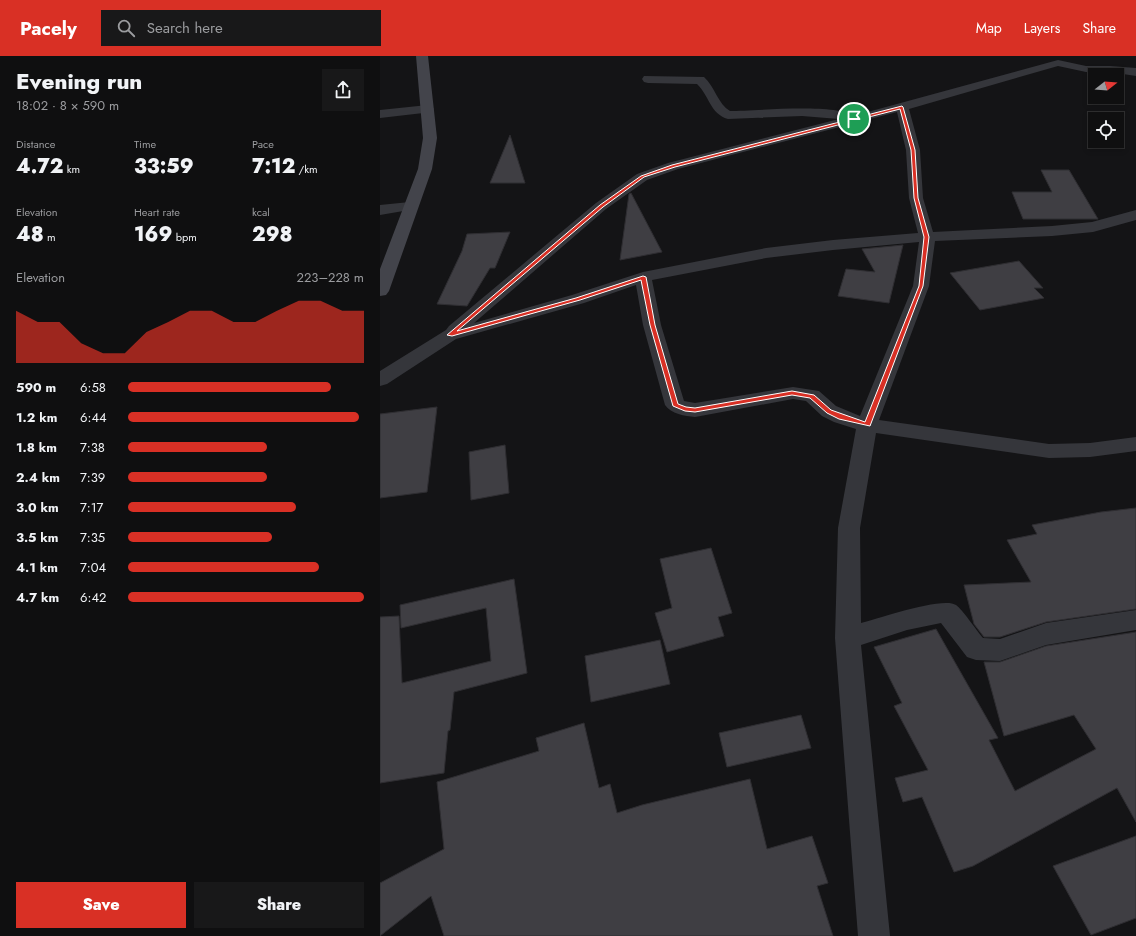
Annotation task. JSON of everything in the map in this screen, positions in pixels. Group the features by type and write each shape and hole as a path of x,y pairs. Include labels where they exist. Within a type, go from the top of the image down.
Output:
{"street":[{"path":"380,291 410,206 425,169 430,138 422,56"},
{"path":"380,380 450,335 602,206 642,177 673,166 902,107 1061,59 1086,69 1110,69 1136,72"},
{"path":"648,79 700,80 721,112 728,115 783,111 830,113 854,119"},
{"path":"874,936 848,638 849,528 867,425 921,286 927,237 916,198 913,150 902,107"},
{"path":"380,114 428,109"},
{"path":"380,210 410,206"},
{"path":"450,335 578,299 643,277 766,254 833,245 927,237 1052,231 1093,227 1136,215"},
{"path":"643,277 652,325 675,405 685,409 695,410 792,393 812,396 829,412 867,425 1049,451 1090,450 1136,444"},
{"path":"848,638 907,620 947,612 976,649 1000,650 1046,634 1136,620"}],"building":[{"path":"510,135 525,183 490,183"},
{"path":"1041,170 1069,170 1098,219 1023,219 1012,192 1052,192"},
{"path":"631,193 662,252 620,260 629,194"},
{"path":"510,232 495,268 490,268 467,306 437,304 462,251 467,234"},
{"path":"903,245 889,303 838,296 846,269 875,272 862,249"},
{"path":"1019,261 1043,288 1034,288 1044,298 980,310 950,273"},
{"path":"437,407 427,492 380,498 380,414"},
{"path":"505,445 509,493 471,500 469,452"},
{"path":"1136,508 1136,609 1046,622 1000,637 984,637 974,624 964,585 1031,582 1007,540 1037,534 1032,525 1101,512"},
{"path":"711,548 732,613 718,617 724,636 667,652 655,613 672,608 660,559"},
{"path":"514,579 527,673 454,692 444,773 380,783 380,617 399,616 402,683 491,661 486,608 401,628 400,605"},
{"path":"936,629 998,738 989,740 1015,791 1096,749 1074,715 1004,736 984,662 1000,662 1046,646 1136,632 1136,822 1117,788 973,866 954,872 922,797 903,802 895,778 928,770 894,706 902,703 874,647"},
{"path":"660,640 670,684 591,702 585,656"},
{"path":"801,715 811,748 727,767 719,733"},
{"path":"584,723 599,788 610,784 617,813 642,805 750,779 767,849 812,836 828,883 817,886 833,936 444,936 431,896 380,936 380,883 444,849 437,782 539,751 536,738"},
{"path":"1136,836 1136,918 1091,935 1053,866"}],"route":[{"path":"902,107 913,150 916,198 927,237 921,286 867,425 829,412 812,396 792,393 695,410 685,409 675,405 652,325 643,277 578,299 450,335 602,206 642,177 673,166 854,119 902,107"}]}
